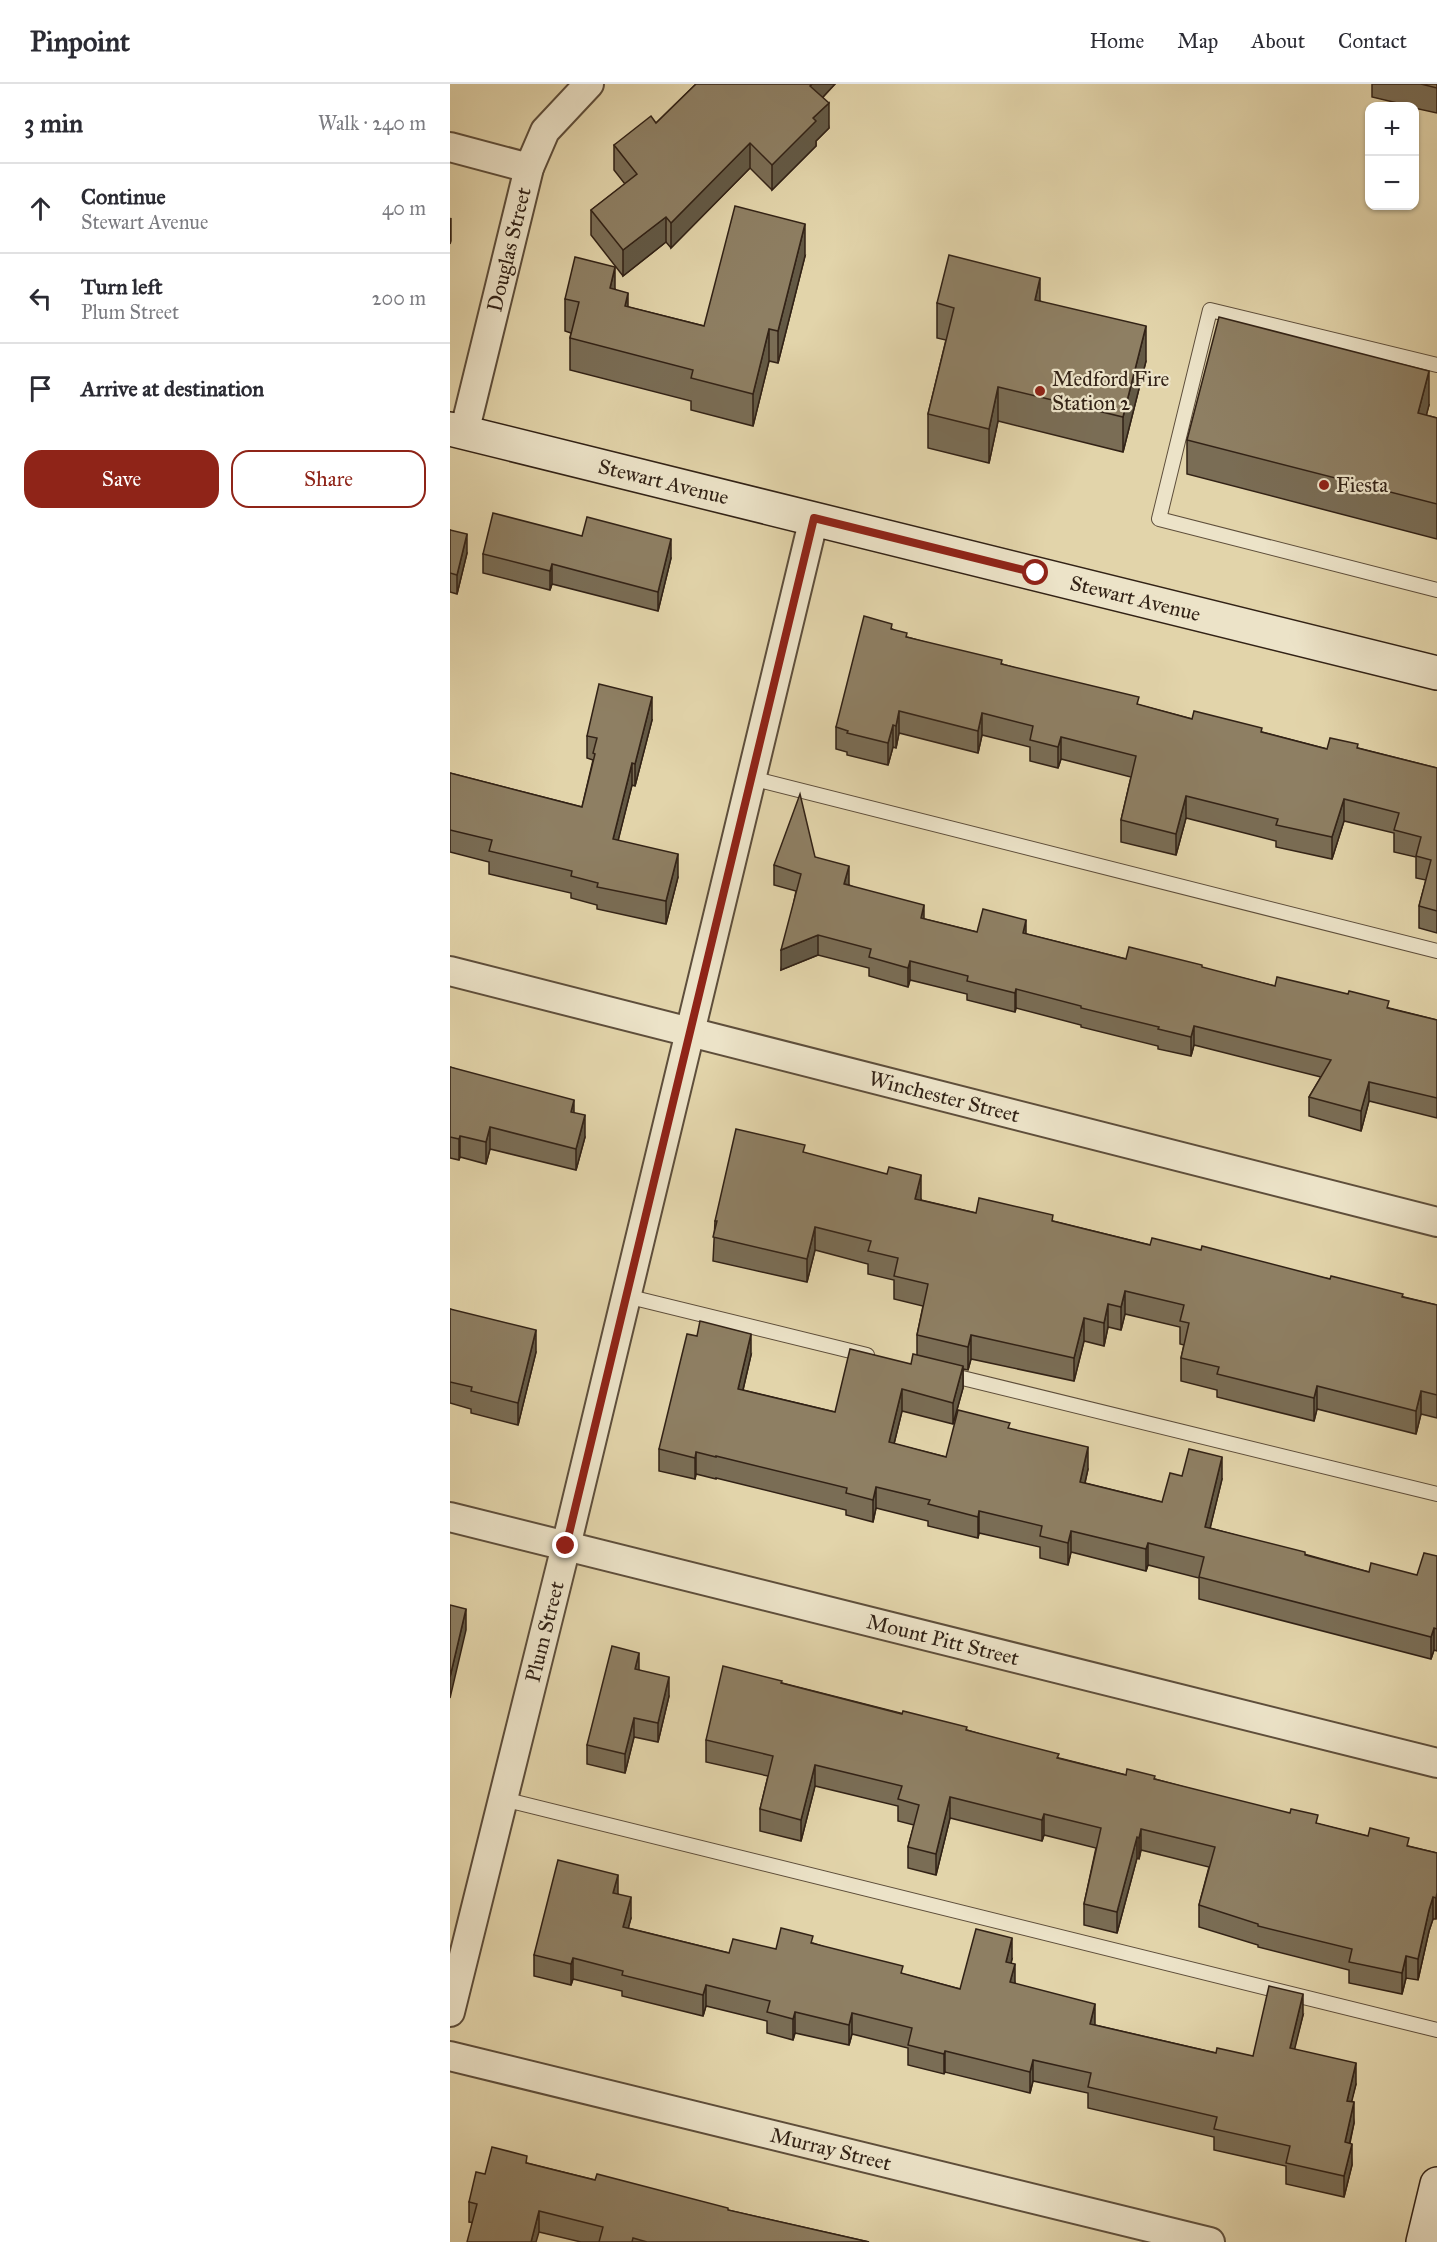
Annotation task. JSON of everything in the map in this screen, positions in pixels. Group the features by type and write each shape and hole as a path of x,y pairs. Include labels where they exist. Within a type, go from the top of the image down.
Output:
{"main road":[{"name":"Stewart Avenue","path":"457,431 1437,673"},
{"path":"1423,2242 1437,2184"}],"street":[{"name":"Douglas Street","path":"457,431 529,168 545,131 589,84"},
{"path":"450,147 529,168"},
{"name":"Plum Street","path":"450,2012 566,1546 814,518"},
{"name":"Winchester Street","path":"450,971 1437,1222"},
{"name":"Mount Pitt Street","path":"450,1517 1437,1763"},
{"name":"Murray Street","path":"450,2056 1210,2242"}],"lane":[{"path":"1437,365 1210,310 1159,519 1437,590"},
{"path":"751,778 1437,951"},
{"path":"626,1296 881,1358"},
{"path":"927,1370 1437,1494"},
{"path":"503,1799 1437,2030"}],"building":[{"path":"696,84 812,84 810,86 829,103 813,118 816,121 772,165 750,143 671,223 666,217 623,250 591,210 637,174 614,145 651,116 656,123"},
{"path":"1421,84 1437,84 1437,88"},
{"path":"735,206 805,224 778,331 769,329 753,394 691,378 693,370 570,338 579,302 565,299 575,257 615,267 610,288 628,293 625,306 704,326"},
{"name":"Medford Fire Station 2","path":"949,255 1040,278 1035,300 1146,326 1123,417 998,387 989,429 928,414 954,308 937,303"},
{"path":"1219,317 1429,371 1418,413 1437,418 1437,504 1187,440"},
{"path":"493,513 582,536 587,517 671,539 658,592 552,564 550,571 483,554"},
{"path":"450,530 467,534 457,575 450,573"},
{"path":"864,616 892,624 891,629 907,633 906,637 1002,660 1001,664 1139,697 1137,704 1192,719 1194,711 1262,728 1261,732 1327,749 1330,738 1358,744 1357,748 1437,768 1437,911 1419,906 1431,860 1416,856 1421,837 1394,830 1399,813 1344,799 1332,837 1276,825 1278,819 1186,796 1176,834 1121,820 1136,756 1061,737 1058,747 1030,740 1033,726 982,713 978,731 899,711 896,726 893,725 888,743 847,733 848,731 836,727"},
{"path":"599,684 652,697 635,764 632,763 613,839 678,854 666,901 597,887 598,883 571,876 572,871 489,851 492,840 450,830 450,773 582,807 595,754 593,753 597,738 587,736"},
{"path":"800,794 815,857 849,866 844,884 924,905 921,918 977,932 983,909 1026,920 1023,933 1126,959 1129,947 1275,986 1277,977 1348,994 1349,991 1389,1001 1387,1008 1437,1020 1437,1098 1369,1082 1361,1111 1309,1097 1331,1060 1194,1026 1191,1037 1158,1029 1159,1027 1016,989 1015,993 967,981 968,976 910,961 908,968 869,957 871,949 818,935 781,950 801,874 774,865"},
{"path":"450,1067 574,1100 571,1112 585,1115 576,1149 490,1127 486,1142 460,1136 459,1139 450,1137"},
{"path":"736,1129 805,1145 803,1152 887,1174 889,1167 921,1175 915,1199 976,1213 979,1198 1053,1215 1052,1221 1150,1245 1152,1238 1201,1250 1202,1246 1330,1279 1331,1276 1403,1294 1402,1297 1437,1305 1437,1395 1421,1391 1416,1411 1317,1386 1314,1398 1217,1374 1219,1367 1181,1358 1189,1323 1180,1321 1184,1305 1125,1291 1121,1307 1108,1304 1104,1323 1084,1318 1074,1358 971,1335 968,1347 917,1335 928,1284 894,1276 898,1258 868,1251 871,1241 815,1227 807,1259 713,1237"},
{"path":"450,1309 536,1330 518,1403 471,1391 472,1387 450,1382"},
{"path":"700,1321 751,1334 738,1389 835,1412 850,1349 911,1364 913,1354 963,1366 953,1403 902,1389 889,1442 946,1457 958,1410 1010,1423 1008,1428 1088,1447 1080,1482 1162,1502 1170,1473 1182,1476 1189,1449 1222,1457 1205,1527 1305,1552 1305,1555 1369,1572 1371,1563 1417,1575 1424,1553 1437,1556 1437,1629 1434,1628 1431,1637 1199,1577 1204,1557 1148,1543 1146,1549 1071,1531 1068,1543 1040,1536 1042,1526 979,1511 978,1517 928,1504 930,1500 876,1487 873,1500 846,1493 847,1488 716,1456 696,1452 695,1458 659,1449 687,1334 697,1336"},
{"path":"450,1605 466,1609 450,1677"},
{"path":"612,1646 639,1653 635,1669 669,1677 658,1723 634,1718 625,1754 587,1745"},
{"path":"723,1666 902,1714 903,1711 967,1727 966,1730 1059,1754 1057,1758 1126,1775 1127,1769 1155,1776 1154,1779 1290,1813 1291,1809 1318,1815 1316,1823 1368,1836 1370,1828 1409,1838 1407,1846 1437,1853 1437,1893 1436,1898 1433,1897 1429,1910 1418,1959 1406,1956 1402,1973 1349,1962 1352,1949 1258,1926 1258,1924 1199,1905 1215,1847 1141,1829 1117,1912 1084,1904 1101,1828 1044,1814 1042,1820 950,1797 936,1854 908,1847 919,1805 898,1799 902,1786 815,1765 801,1820 760,1809 773,1756 706,1740"},
{"path":"558,1860 618,1875 613,1893 631,1897 623,1927 729,1953 733,1939 776,1949 781,1928 813,1936 811,1943 903,1966 901,1973 960,1989 976,1929 1012,1938 1006,1962 1015,1964 1010,1982 1095,2004 1090,2024 1216,2053 1217,2048 1253,2056 1269,1986 1303,1994 1290,2048 1356,2063 1347,2101 1354,2102 1345,2142 1352,2144 1344,2176 1286,2163 1290,2146 1214,2129 1217,2117 1088,2087 1091,2073 1033,2060 1030,2072 945,2051 944,2054 908,2045 912,2028 852,2013 849,2025 795,2012 793,2019 767,2012 770,2001 706,1985 703,1995 622,1975 623,1971 573,1958 571,1964 534,1955"},
{"path":"492,2147 527,2156 526,2163 595,2180 597,2174 728,2208 728,2210 869,2242 647,2242 633,2238 632,2242 599,2242 603,2227 539,2211 531,2242 467,2242 477,2204 469,2202 476,2172 485,2174"}],"place":[{"name":"Medford Fire Station 2","path":"1040,391"},
{"name":"Fiesta","path":"1324,485"}],"route":[{"path":"566,1546 814,518 1036,573"}]}
